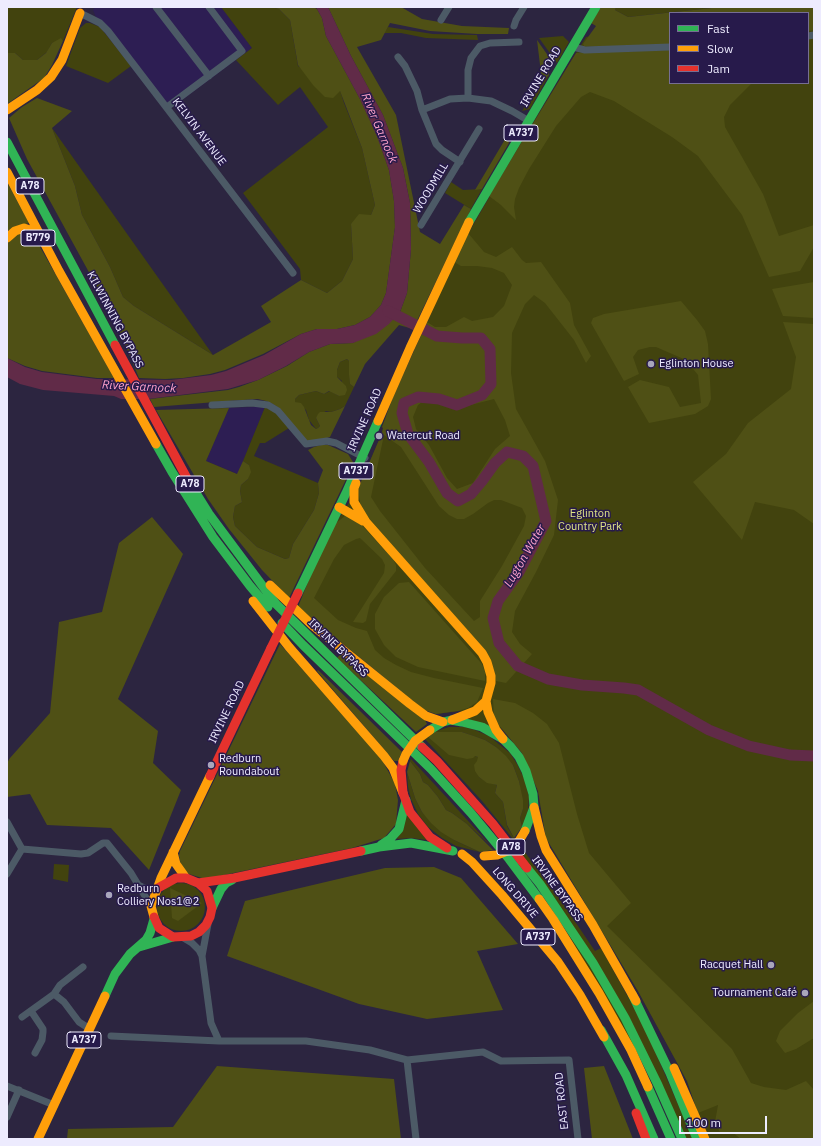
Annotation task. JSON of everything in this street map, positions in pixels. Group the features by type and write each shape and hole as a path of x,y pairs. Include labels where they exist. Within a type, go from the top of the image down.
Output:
{"main road":[{"name":"IRVINE ROAD","path":"157,890 173,852 338,508 364,457 410,348 467,226 596,7"},
{"path":"7,109 37,90 51,77 62,60 80,13"},
{"name":"KILWINNING BYPASS","path":"7,142 181,469 209,514 274,608"},
{"name":"KILWINNING BYPASS","path":"7,172 172,472 213,537 250,586 274,608"},
{"name":"B779","path":"7,238 20,229 28,228 32,231 60,270"},
{"path":"356,508 353,498 354,488 364,457"},
{"path":"343,498 356,508 366,522 482,653 489,668 491,683 487,698 491,721 496,730 519,757 526,771 533,794 534,807 541,836 546,850 593,925 665,1052 680,1081 705,1139"},
{"path":"338,508 366,522"},
{"path":"213,537 230,570 288,647 393,768 410,812 422,828 435,840 457,852"},
{"path":"236,551 312,625 426,716 482,727 503,739"},
{"name":"IRVINE BYPASS","path":"274,608 303,645 431,769 471,813 509,859 553,919 602,999 631,1050 671,1139"},
{"name":"IRVINE BYPASS","path":"274,608 437,761 493,824 526,866 562,916 608,989 658,1085 682,1139"},
{"path":"379,847 390,839 399,828 404,796 401,770 406,754 415,741 430,730 447,721 475,710 487,698"},
{"path":"198,883 234,878 379,847 411,843 477,857 497,855 507,851 519,841 525,831 534,807"},
{"path":"173,852 176,864 186,878"},
{"name":"LONG DRIVE","path":"457,852 472,862 536,934 558,962 601,1030"},
{"path":"157,890 169,881 176,878 186,878 198,883 207,891 210,899 211,912"},
{"name":"A737","path":"139,947 178,937 191,936 199,932 206,925 223,886 234,878"},
{"name":"A737","path":"151,906 157,890"},
{"path":"151,906 154,919 159,928 178,937"},
{"name":"A737","path":"38,1139 115,974 130,954 139,947 150,933 154,919"},
{"path":"632,994 670,1073 697,1139"},
{"path":"601,1030 619,1068 646,1139"},
{"path":"601,1030 626,1075 654,1139"}],"street":[{"path":"156,7 209,76"},
{"path":"167,107 242,51 209,7"},
{"path":"441,20 449,7"},
{"path":"514,26 524,7"},
{"name":"KELVIN AVENUE","path":"80,13 104,26 293,273"},
{"path":"468,98 468,70 472,58 480,46 490,43 519,42"},
{"path":"573,47 585,50 669,47"},
{"name":"WOODMILL","path":"398,57 413,81 422,110 436,144 460,162"},
{"path":"422,110 450,99 468,98 490,101 529,121"},
{"name":"WOODMILL","path":"421,225 479,129"},
{"path":"212,405 252,403 268,405 278,411 306,444 327,441 364,457"},
{"path":"7,822 22,849"},
{"path":"22,849 81,854 88,853 103,842 107,843 130,873 151,906"},
{"path":"7,874 22,849"},
{"path":"138,885 142,888 157,890"},
{"path":"211,912 202,956 211,1024 219,1041"},
{"path":"178,937 192,943 202,956"},
{"path":"22,1017 54,994 60,985 84,967"},
{"path":"54,994 64,1002 78,1022 90,1028"},
{"path":"31,1011 43,1029 42,1040 35,1053"},
{"path":"111,1036 219,1041 306,1041 370,1050 407,1060 416,1139"},
{"name":"EAST ROAD","path":"407,1060 483,1052 501,1061 569,1060 578,1139"},
{"path":"7,1086 54,1105"},
{"path":"7,1117 19,1090"}],"shaded area":[{"path":"95,7 221,7 252,48 166,112 100,27 93,10"},
{"path":"272,7 313,7 317,9 322,18 326,36 360,99 377,136 389,170 394,201 395,227 386,293 381,305 370,317 355,325 337,329 317,329 301,334 263,354 225,370 183,378 139,378 114,318 27,159 9,118 22,107 37,98 72,111 52,128 75,186 82,215 110,267 123,297 134,306 213,355 271,322 261,306 301,280 327,293 342,281 353,259 351,224 359,214 371,215 375,205 362,148 340,91 333,98 325,97 313,85 298,65 290,20 279,9"},
{"path":"328,7 401,7 422,19 462,26 509,28 508,34 477,34 430,31 390,23 381,40 357,47 396,115 420,232 440,244 464,205 471,209 413,329 399,325 365,364 354,387 350,384 349,361 347,359 340,362 337,370 337,377 346,386 347,390 345,395 339,396 329,391 324,394 316,391 299,395 295,399 295,402 301,403 304,407 311,425 316,429 320,426 316,418 320,412 331,412 345,406 330,437 306,442 280,409 273,404 258,399 154,407 150,399 228,390 258,380 287,366 309,352 330,344 353,343 400,312 407,293 411,249 410,203 403,168 383,115 351,56"},
{"path":"601,7 616,7 615,10 628,17 669,13 669,44 612,48 584,46 583,44 596,26 591,23"},
{"path":"721,7 814,7 814,30 809,31 809,12 674,12"},
{"path":"61,38 63,41 44,78 7,104 7,53 15,53 23,60 37,60 46,53 52,43"},
{"path":"537,40 549,57 547,59 549,75 542,81"},
{"path":"669,50 669,84 751,84 730,105 724,117 725,127 763,194 779,236 814,225 814,247 800,271 769,277 742,215 698,156 672,137 614,101 590,92 581,97 556,126 529,169 515,199 514,207 516,220 501,205 489,196 576,53"},
{"path":"507,136 509,143 482,189 475,190"},
{"path":"7,182 29,223 7,231"},
{"path":"19,232 35,238 114,378 97,378 42,371 25,366 7,358 7,242"},
{"path":"468,233 484,252 496,257 512,247 526,263 541,262 570,303 574,325 591,356 586,363 574,340 545,303 534,295 525,304 512,333 511,373 516,409 545,461 558,500 554,535 515,611 512,632 520,644 532,654 506,683 496,681 491,659 361,509 358,489 382,433 382,427 393,397 427,322 435,327 446,327 464,317 472,321 493,317 504,306 512,285 504,273 492,268 461,266 454,262","holes":["494,399 505,420 510,436 495,449 473,483 457,489 447,478 429,445 416,429 413,417 418,405 425,400 459,408","384,435 401,447 439,506 449,515 457,519 464,519 488,503 494,500 501,500 522,508 526,516 524,526 502,566 480,601 480,617 474,621 425,568 380,511 371,497"]},
{"path":"814,282 814,318 783,316 772,289"},
{"path":"681,301 705,331 708,344 711,399 708,406 695,414 649,423 628,387 640,380 669,387 680,407 701,403 698,375 686,360 656,347 650,347 638,350 633,357 639,374 624,381 591,323 593,318 604,314"},
{"path":"783,322 814,324 814,524 794,510 755,502 742,540 693,482 726,454 748,423 791,389 796,357"},
{"path":"265,407 238,474 206,461 229,408"},
{"path":"229,408 206,461 237,474 243,461 249,465 251,472 248,479 241,485 240,491 242,502 235,506 233,517 235,526 257,547 285,559 289,558 293,544 314,510 319,493 318,483 323,470 308,450 321,445 328,445 348,454 353,462 289,598 262,570 229,529 208,499 156,410"},
{"path":"345,516 356,519 393,559 396,565 396,571 370,604 366,621 363,623 353,622 384,573 385,565 382,559 360,538 356,539 344,545 334,559 314,598 338,620 367,631 375,650 384,658 396,665 411,672 483,688 477,702 468,708 458,711 436,714 424,710 298,607 316,562 336,523"},
{"path":"152,517 183,554 118,699 158,731 153,763 181,790 149,870 111,828 47,825 30,794 7,797 7,763 50,713 59,622 102,612 119,543"},
{"path":"409,582 482,664 485,672 485,681 418,667 396,657 384,645 375,629 375,614 384,597 399,583"},
{"path":"280,644 380,756 395,784 398,800 396,824 384,838 352,848 205,879 189,874 181,867 179,855 180,851"},
{"path":"341,654 425,720 427,724 416,732 337,658"},
{"path":"318,670 402,752 398,761 394,761 317,671"},
{"path":"493,699 515,703 533,713 547,724 559,743 577,814 589,853 631,903 607,926 732,1049 751,1083 764,1087 786,1090 806,1081 814,1090 814,1139 741,1139 732,1132 721,1134 715,1122 718,1105 698,1113 687,1081 638,991 546,838 538,791 522,753 494,719"},
{"path":"434,732 462,732 485,740 496,747 513,765 519,781 523,800 523,809 520,818 522,827 514,838 507,825 503,802 495,793 497,785 487,783 479,777 475,771 474,765 478,757 475,756 467,759 449,755 428,737"},
{"path":"410,761 420,774 423,782 428,785 438,797 446,810 467,824 493,850 480,852 454,840 441,832 431,823 422,812 415,798 407,772"},
{"path":"434,867 461,878 518,944 477,951 503,1010 427,1019 359,1004 227,956 245,901 385,868"},
{"path":"170,888 202,903 178,921 172,918"},
{"path":"814,1001 814,1038 796,1049 785,1053 776,1041 780,1031 798,1013"},
{"path":"217,1066 394,1079 401,1139 67,1139 68,1129 173,1127"},
{"path":"604,1066 633,1139 592,1139 584,1068"}],"green space":[{"path":"7,7 77,7 63,41 52,43 47,52 37,60 23,60 15,53 7,53"},
{"path":"221,7 272,7 279,9 290,20 298,66 340,90 362,148 375,205 371,215 351,224 353,259 342,281 327,293 301,280 300,269 243,193 328,127 300,87 278,105 236,60 252,48"},
{"path":"616,7 721,7 628,17 615,10"},
{"name":"Eglinton Country Park","path":"814,7 814,1139 710,1139 698,1113 687,1081 638,991 546,838 538,791 522,753 502,729 487,721 490,727 468,719 472,715 459,711 436,714 298,607 336,523 358,489 382,433 382,427 458,251 520,144 586,37 669,21 669,84 809,84 809,12"},
{"path":"86,23 100,27 131,66 108,83 66,66 80,28"},
{"path":"388,27 433,34 477,35 478,40 426,38 401,33 384,33"},
{"path":"563,36 569,42 557,63 539,38"},
{"path":"549,75 530,109 522,111 538,85"},
{"path":"52,128 213,355 134,306 123,297 110,267 82,215 75,186"},
{"path":"451,182 463,190 482,189 471,209 445,193"},
{"path":"347,359 349,361 350,384 354,387 345,406 331,412 326,411 316,418 320,426 316,429 309,420 306,410 295,402 295,399 299,395 316,391 324,394 330,391 339,396 342,381 337,377 337,370 340,362"},
{"path":"265,407 275,412 289,428 265,443 260,443 254,456 318,483 319,493 314,510 293,544 289,558 285,559 257,547 235,526 233,517 235,506 242,502 240,491 241,485 248,479 249,465 243,461"},
{"path":"449,727 464,727 475,730 489,736 510,753 525,780 529,797 528,811 522,827 520,818 523,809 519,781 513,765 496,747 485,740 462,732 434,732"},
{"path":"428,737 478,757 479,777 487,782 497,785 495,793 503,802 507,826 514,838 513,839 482,801 425,739"},
{"path":"411,759 491,846 467,824 446,810 438,797 428,785 423,782 420,774 410,761"},
{"path":"407,772 415,798 422,812 454,840 480,852 456,846 442,838 428,827 418,814 411,799 408,787"},
{"path":"408,813 427,840 411,838 397,839"},
{"path":"521,847 557,895 595,951 601,948 644,1026 693,1139 687,1139 519,849"},
{"path":"54,864 69,865 68,882 53,879"},
{"path":"176,883 186,883 195,887 201,893 204,898 204,916 195,927 186,931 176,931 167,927 161,921 157,912 157,902 161,893 167,887"}],"water":[{"name":"River Garnock","path":"316,7 328,7 351,56 383,115 403,168 410,203 411,249 407,293 400,312 389,324 376,334 353,343 330,344 309,352 286,366 258,380 228,389 148,399 121,399 114,396 43,390 20,384 7,377 7,358 25,367 42,372 97,379 171,380 211,375 226,371 264,355 301,334 317,329 337,329 355,325 370,317 381,305 386,293 395,227 394,201 389,170 377,136 360,99 326,36 322,18"}],"waterway":[{"name":"Lugton Water","path":"388,311 437,336 481,338 490,349 491,384 482,395 457,405 439,399 418,397 404,403 402,413 408,434 429,462 447,493 458,501 471,494 495,463 507,452 523,456 533,466 546,521 519,572 498,601 493,618 499,643 518,666 548,679 582,685 638,690 709,730 749,746 790,755 814,756"}],"traffic: fast":[{"path":"469,222 596,7"},
{"path":"7,142 115,345"},
{"path":"298,593 346,493 378,421"},
{"path":"156,444 213,537 268,607"},
{"path":"189,482 209,514 276,604 422,747"},
{"path":"282,623 431,769 471,813 509,859 539,899"},
{"path":"430,730 443,722 451,720 462,722 482,727 503,739 511,747 519,757 526,771 533,794 534,807 525,831"},
{"path":"381,845 390,839 399,829 406,800"},
{"path":"361,851 411,843 453,851"},
{"path":"527,868 540,884 593,963 625,1018 658,1085 682,1139"},
{"path":"212,908 221,889 226,883 232,880"},
{"path":"105,996 115,974 130,954 146,940 150,933 154,919"},
{"path":"139,947 173,937"},
{"path":"632,994 670,1073 697,1139"},
{"path":"601,1030 626,1075 654,1139"},
{"path":"648,1087 671,1139"}],"traffic: slow":[{"path":"7,110 37,90 51,77 62,60 80,13"},
{"path":"7,172 59,271 156,444"},
{"path":"378,421 410,348 469,222"},
{"path":"7,238 15,231 24,228 33,231 38,239"},
{"path":"356,483 354,488 354,502 366,522 482,653 487,662 491,676 491,683 486,701 488,712 496,730 503,739"},
{"path":"339,507 363,521"},
{"path":"270,585 312,625 410,704 426,716 443,722"},
{"path":"253,601 289,647 384,756 393,768 403,793"},
{"path":"452,720 475,711 486,701"},
{"path":"403,761 415,741 430,730"},
{"path":"154,917 151,906 161,878 210,776"},
{"path":"534,807 546,850 593,925 636,1001"},
{"path":"484,856 497,855 507,851 519,841 525,831"},
{"path":"173,852 176,864 186,878"},
{"path":"462,854 472,862 502,895 558,962 580,995 604,1037"},
{"path":"539,899 599,993 631,1050 648,1087"},
{"path":"38,1139 105,996"},
{"path":"674,1068 705,1139"}],"traffic: jam":[{"path":"115,345 189,482"},
{"path":"271,648 298,593"},
{"path":"210,776 271,648"},
{"path":"422,747 437,761 493,824 527,868"},
{"path":"403,761 401,770 403,793 410,812 430,837 447,848"},
{"path":"198,883 234,878 361,851"},
{"path":"154,917 159,928 173,937 191,936 199,932 206,925 212,908 207,891 198,883 186,878 176,878 158,888"},
{"path":"636,1113 646,1139"}],"place":[{"name":"Eglinton House","path":"651,364"},
{"name":"Watercut Road","path":"379,436"},
{"name":"Redburn Roundabout","path":"211,765"},
{"name":"Redburn Colliery Nos1@2","path":"109,895"},
{"name":"Racquet Hall","path":"771,965"},
{"name":"Tournament Café","path":"805,993"}]}
